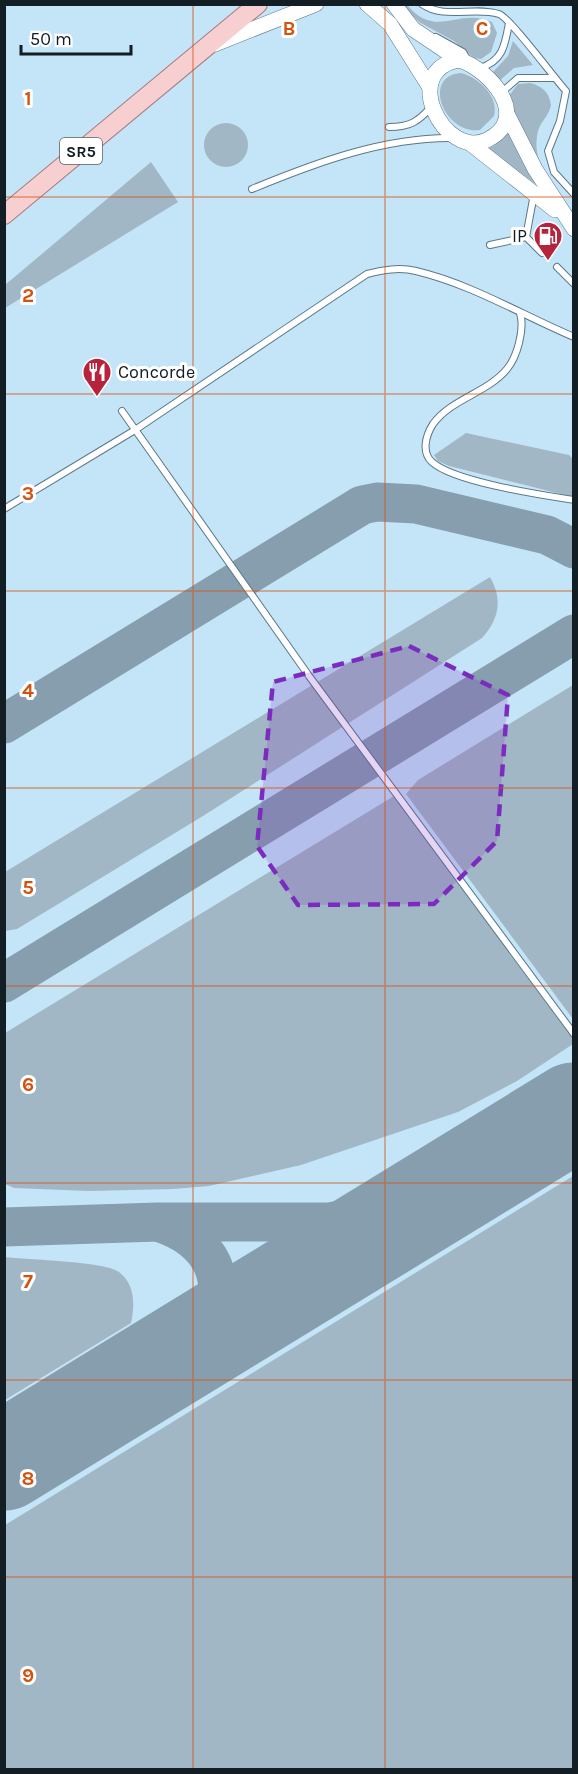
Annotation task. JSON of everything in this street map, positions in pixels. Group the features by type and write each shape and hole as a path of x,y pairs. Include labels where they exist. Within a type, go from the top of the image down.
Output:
{"main road":[{"name":"SR5","path":"4,215 258,4"}],"street":[{"path":"203,49 316,4"},
{"path":"367,4 390,24 429,86 432,106 440,121 569,224"},
{"path":"394,4 413,29 469,64 502,92 507,114 569,224"},
{"path":"429,86 432,77 442,66 469,64"},
{"path":"464,141 488,139 495,134 507,114"}],"lane":[{"path":"422,4 438,11 480,11 502,15 566,91 560,121 548,151 554,172 573,194"},
{"path":"469,64 497,60 502,52 508,23"},
{"path":"502,92 518,78 554,78"},
{"path":"389,127 408,126 419,121 432,106"},
{"path":"252,189 303,168 399,142 428,137 464,141"},
{"path":"526,237 534,194"},
{"path":"490,245 526,237"},
{"path":"526,237 542,253"},
{"path":"557,267 573,284"},
{"path":"4,509 135,430 367,274 386,269 416,271 477,293 573,337"},
{"path":"520,313 522,332 508,368 475,394 448,410 434,423 427,436 426,454 433,463 452,473 573,500"},
{"path":"122,411 309,676 573,1034"}],"highlighted area":[{"path":"409,646 508,695 497,841 434,904 298,905 257,846 273,682"}],"shaded area":[{"path":"401,5 407,5 418,15 438,22 480,18 492,22 497,33 491,52 481,59 474,58 454,41 419,22"},
{"path":"513,41 533,65 514,68 498,82 492,73 508,56"},
{"path":"461,73 481,84 491,95 495,109 494,116 480,130 467,129 456,124 442,104 440,94 442,84 449,77"},
{"path":"530,83 544,90 551,105 538,131 537,154 545,175 573,212 573,216 531,158 508,97 518,84"},
{"path":"226,123 235,124 242,129 247,136 247,154 242,161 235,166 226,167 217,166 210,161 205,154 204,145 205,136 210,129 217,124"},
{"path":"509,131 541,188 488,149"},
{"path":"151,162 178,202 5,308 5,285"},
{"path":"466,433 569,455 573,459 573,497 449,466 438,461 434,455"},
{"path":"490,577 497,594 497,609 492,624 482,638 203,816 17,929 5,931 5,872"},
{"path":"573,685 573,1019 406,794 418,780"},
{"path":"394,796 573,1039 573,1044 517,1081 458,1112 301,1165 209,1186 173,1189 89,1191 14,1188 5,1184 5,1033"},
{"path":"573,1176 573,1769 5,1769 5,1525"},
{"path":"5,1257 82,1263 111,1268 119,1272 128,1282 133,1309 131,1323 5,1400"}],"taxiway":[{"path":"4,724 362,505 377,502 416,504 547,535 574,549"},
{"path":"4,983 574,634"},
{"path":"4,1227 158,1222 330,1222 405,1208 446,1191"},
{"path":"161,1223 181,1232 196,1243 208,1257 215,1272 218,1288 216,1306 198,1343"}],"runway":[{"path":"4,1461 574,1112"}],"place":[{"name":"IP","path":"548,262"},
{"name":"Concorde","path":"97,398"}]}
